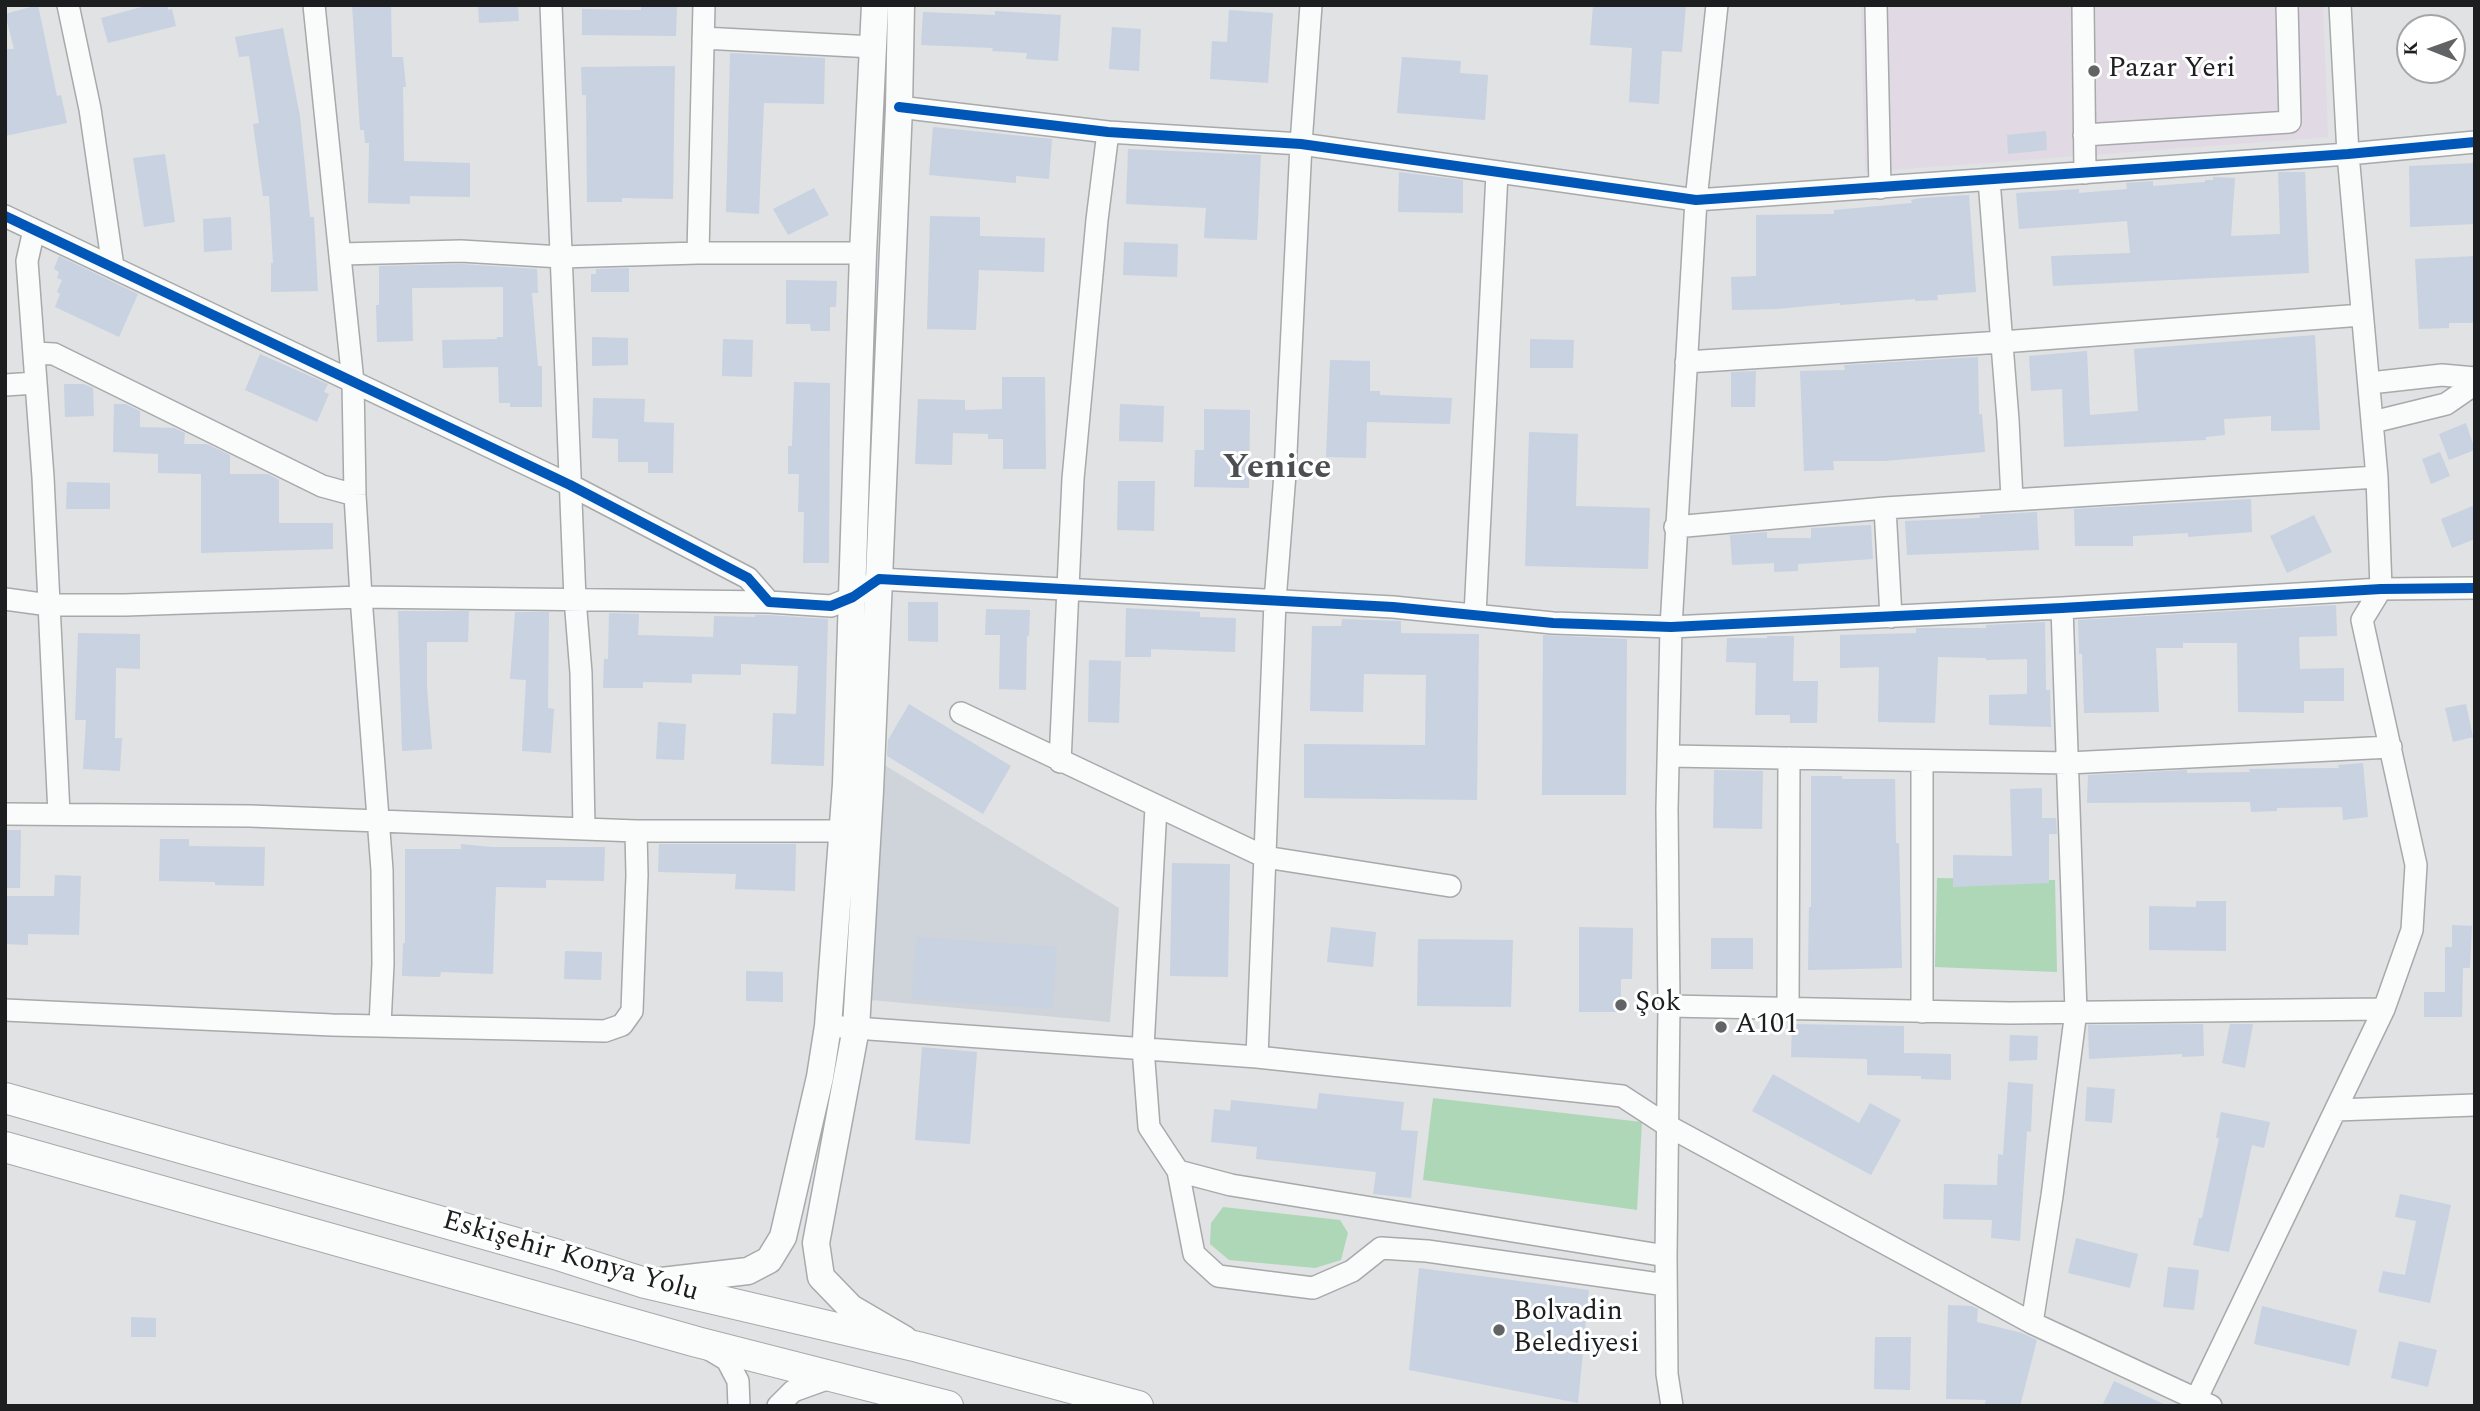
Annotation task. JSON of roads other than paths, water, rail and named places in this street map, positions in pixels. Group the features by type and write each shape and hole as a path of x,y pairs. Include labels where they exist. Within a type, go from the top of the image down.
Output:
{"highway":[{"name":"Eskişehir Konya Yolu","path":"5,1098 555,1254 645,1283 918,1348 1138,1406"},
{"name":"Eskişehir Konya Yolu","path":"5,1147 697,1342 948,1406"}],"main road":[{"path":"875,5 863,253 853,597 856,1028 816,1243 821,1277 851,1308 918,1348"},
{"path":"645,1283 748,1271 769,1260 783,1237 815,1100 855,831 879,579 901,5"}],"street":[{"path":"68,5 90,109 113,267"},
{"path":"314,5 353,382 355,495 361,597 382,870 383,964 380,1025"},
{"path":"551,5 575,600 582,685 584,828"},
{"path":"698,253 704,5"},
{"path":"1257,1057 1275,601 1293,340 1301,144 1311,5"},
{"path":"1672,1406 1667,1374 1666,1285 1669,1006 1667,809 1671,627 1696,200 1717,5"},
{"path":"1876,5 1880,188"},
{"path":"2083,5 2085,173"},
{"path":"2084,135 2290,122 2287,5"},
{"path":"828,1026 1257,1057 1622,1096 1668,1126 2032,1323 2200,1404 2384,1009 2412,930 2416,865 2362,620 2381,589 2378,477 2348,154 2340,5"},
{"path":"703,38 873,47"},
{"path":"899,107 1108,132 1301,144 1696,200 2348,154 2475,142"},
{"path":"1060,762 1073,480 1097,220 1108,132"},
{"path":"1475,615 1497,173"},
{"path":"1989,180 2012,499"},
{"path":"5,216 570,485 748,578 769,602"},
{"path":"34,230 27,261 35,353 59,814"},
{"path":"341,254 461,251 561,257 698,253 863,253"},
{"path":"1686,362 2362,315"},
{"path":"35,353 54,354 322,486 355,495"},
{"path":"2370,383 2442,375 2475,378"},
{"path":"5,385 36,383"},
{"path":"2373,422 2446,404 2475,384"},
{"path":"1675,527 1885,508 2378,477"},
{"path":"1885,508 1891,617"},
{"path":"5,599 49,605 125,606 361,597 769,602 831,606 853,597 879,579 1393,607 1553,624 1671,627 2381,589 2474,590"},
{"path":"2032,1323 2076,1011 2062,608"},
{"path":"961,713 1265,857 1450,886"},
{"path":"1669,756 2068,762 2391,747"},
{"path":"1788,758 1788,1009"},
{"path":"1922,761 1922,1012"},
{"path":"1156,807 1143,1048 1149,1127 1178,1171 1194,1254 1218,1276 1313,1288 1352,1271 1381,1248 1427,1251 1666,1285"},
{"path":"5,814 378,819 636,831 855,831"},
{"path":"5,1010 319,1024 605,1031 622,1025 632,1011 638,874 636,831"},
{"path":"1669,1006 1922,1012 2384,1009"},
{"path":"2336,1110 2475,1105"},
{"path":"1178,1171 1231,1185 1666,1256"},
{"path":"697,1342 727,1360 738,1381 739,1406"},
{"path":"1658,1406 1667,1374"},
{"path":"778,1406 793,1391 832,1377"}],"place":[{"name":"Pazar Yeri","path":"2094,71"},
{"name":"Şok","path":"1621,1005"},
{"name":"A101","path":"1721,1027"},
{"name":"Bolvadin Belediyesi","path":"1499,1330"}],"district":[{"name":"Yenice","path":"1277,470"}]}
